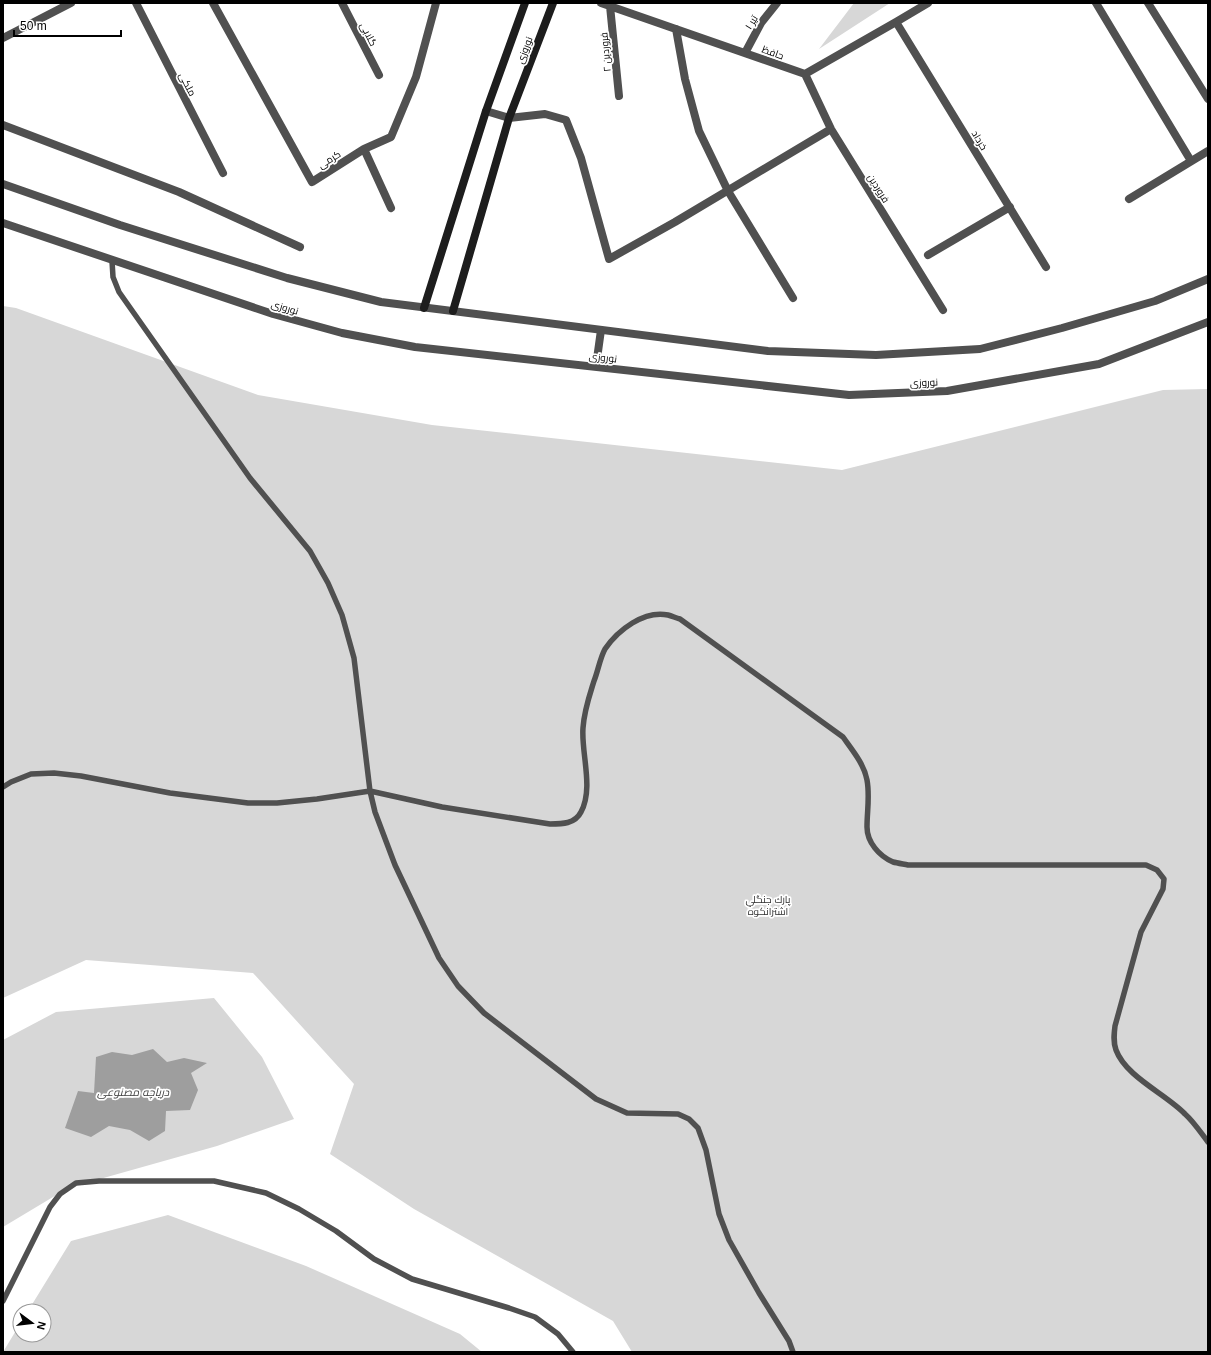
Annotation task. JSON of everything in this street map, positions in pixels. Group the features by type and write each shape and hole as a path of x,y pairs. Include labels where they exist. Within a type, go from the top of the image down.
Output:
{"main road":[{"name":"نوروزی","path":"424,308 486,111 525,3"},
{"name":"نوروزی","path":"453,311 509,118 553,3"}],"street":[{"path":"3,38 71,3"},
{"name":"ملکی","path":"136,3 223,173"},
{"name":"کرمی","path":"214,3 312,182 364,149 391,136 416,77 436,3"},
{"name":"گلابی","path":"342,3 379,75"},
{"name":"حافظ","path":"601,3 805,74"},
{"name":"تیر ۱","path":"745,53 762,23 777,3"},
{"path":"805,74 928,3"},
{"path":"1096,3 1191,161"},
{"path":"1148,3 1208,99"},
{"name":"فروردین ۲","path":"610,6 619,96"},
{"name":"خرداد","path":"896,22 1046,267"},
{"path":"676,29 684,79 699,130 728,191 793,298"},
{"name":"فروردین","path":"805,74 831,129 943,310"},
{"path":"486,111 509,118 545,114 566,120 581,158 609,259 728,191 831,129"},
{"path":"3,125 179,192 300,247"},
{"path":"364,149 391,208"},
{"path":"1129,199 1208,151"},
{"path":"3,184 120,226 287,278 381,302 768,351 876,355 980,349 1062,328 1155,301 1208,279"},
{"path":"928,255 1010,208"},
{"name":"نوروزی","path":"3,223 273,314 342,333 415,347 849,394 947,391 1099,364 1208,322"},
{"path":"596,366 602,330"}],"lane":[{"path":"112,261 113,277 119,292 250,478 310,551 328,583 342,615 354,658 370,791 375,812 395,865 439,958 458,986 478,1007 596,1099 627,1113 678,1114 689,1119 698,1128 706,1150 719,1214 729,1240 794,1352"},
{"path":"3,787 31,774 54,773 81,776 170,793 248,803 301,801 370,791 442,807 550,824 563,824 573,821 581,813 585,803 587,792 583,729 585,708 605,650 621,631 638,620 653,615 668,615 680,619 844,737 861,763 867,780 869,798 867,828 870,842 880,855 893,862 908,865 1146,865 1157,870 1164,879 1163,889 1141,932 1115,1026 1114,1038 1116,1050 1124,1063 1138,1078 1185,1113 1208,1142"},
{"path":"3,1301 50,1207 60,1194 76,1183 99,1181 214,1180 266,1193 299,1209 336,1232 374,1259 412,1279 535,1317 558,1334 573,1352"}],"green space":[{"path":"854,3 890,3 819,49"},
{"name":"پارك جنگلي اشترانكوه","path":"3,306 16,308 258,395 432,425 842,470 1163,390 1208,389 1208,1352 632,1352 613,1321 414,1209 330,1154 354,1084 253,973 86,960 3,998"},
{"path":"214,998 262,1057 294,1119 217,1146 68,1188 3,1227 3,1040 56,1012"},
{"path":"168,1215 306,1266 460,1334 482,1352 3,1352 12,1337 12,1343 52,1343 52,1303 33,1303 71,1241"}],"water":[{"name":"دریاچه مصنوعی","path":"153,1049 167,1062 184,1058 207,1063 191,1073 198,1090 190,1110 166,1111 165,1131 149,1141 130,1130 109,1126 91,1137 65,1128 78,1091 94,1093 96,1057 112,1052 132,1055"}]}
